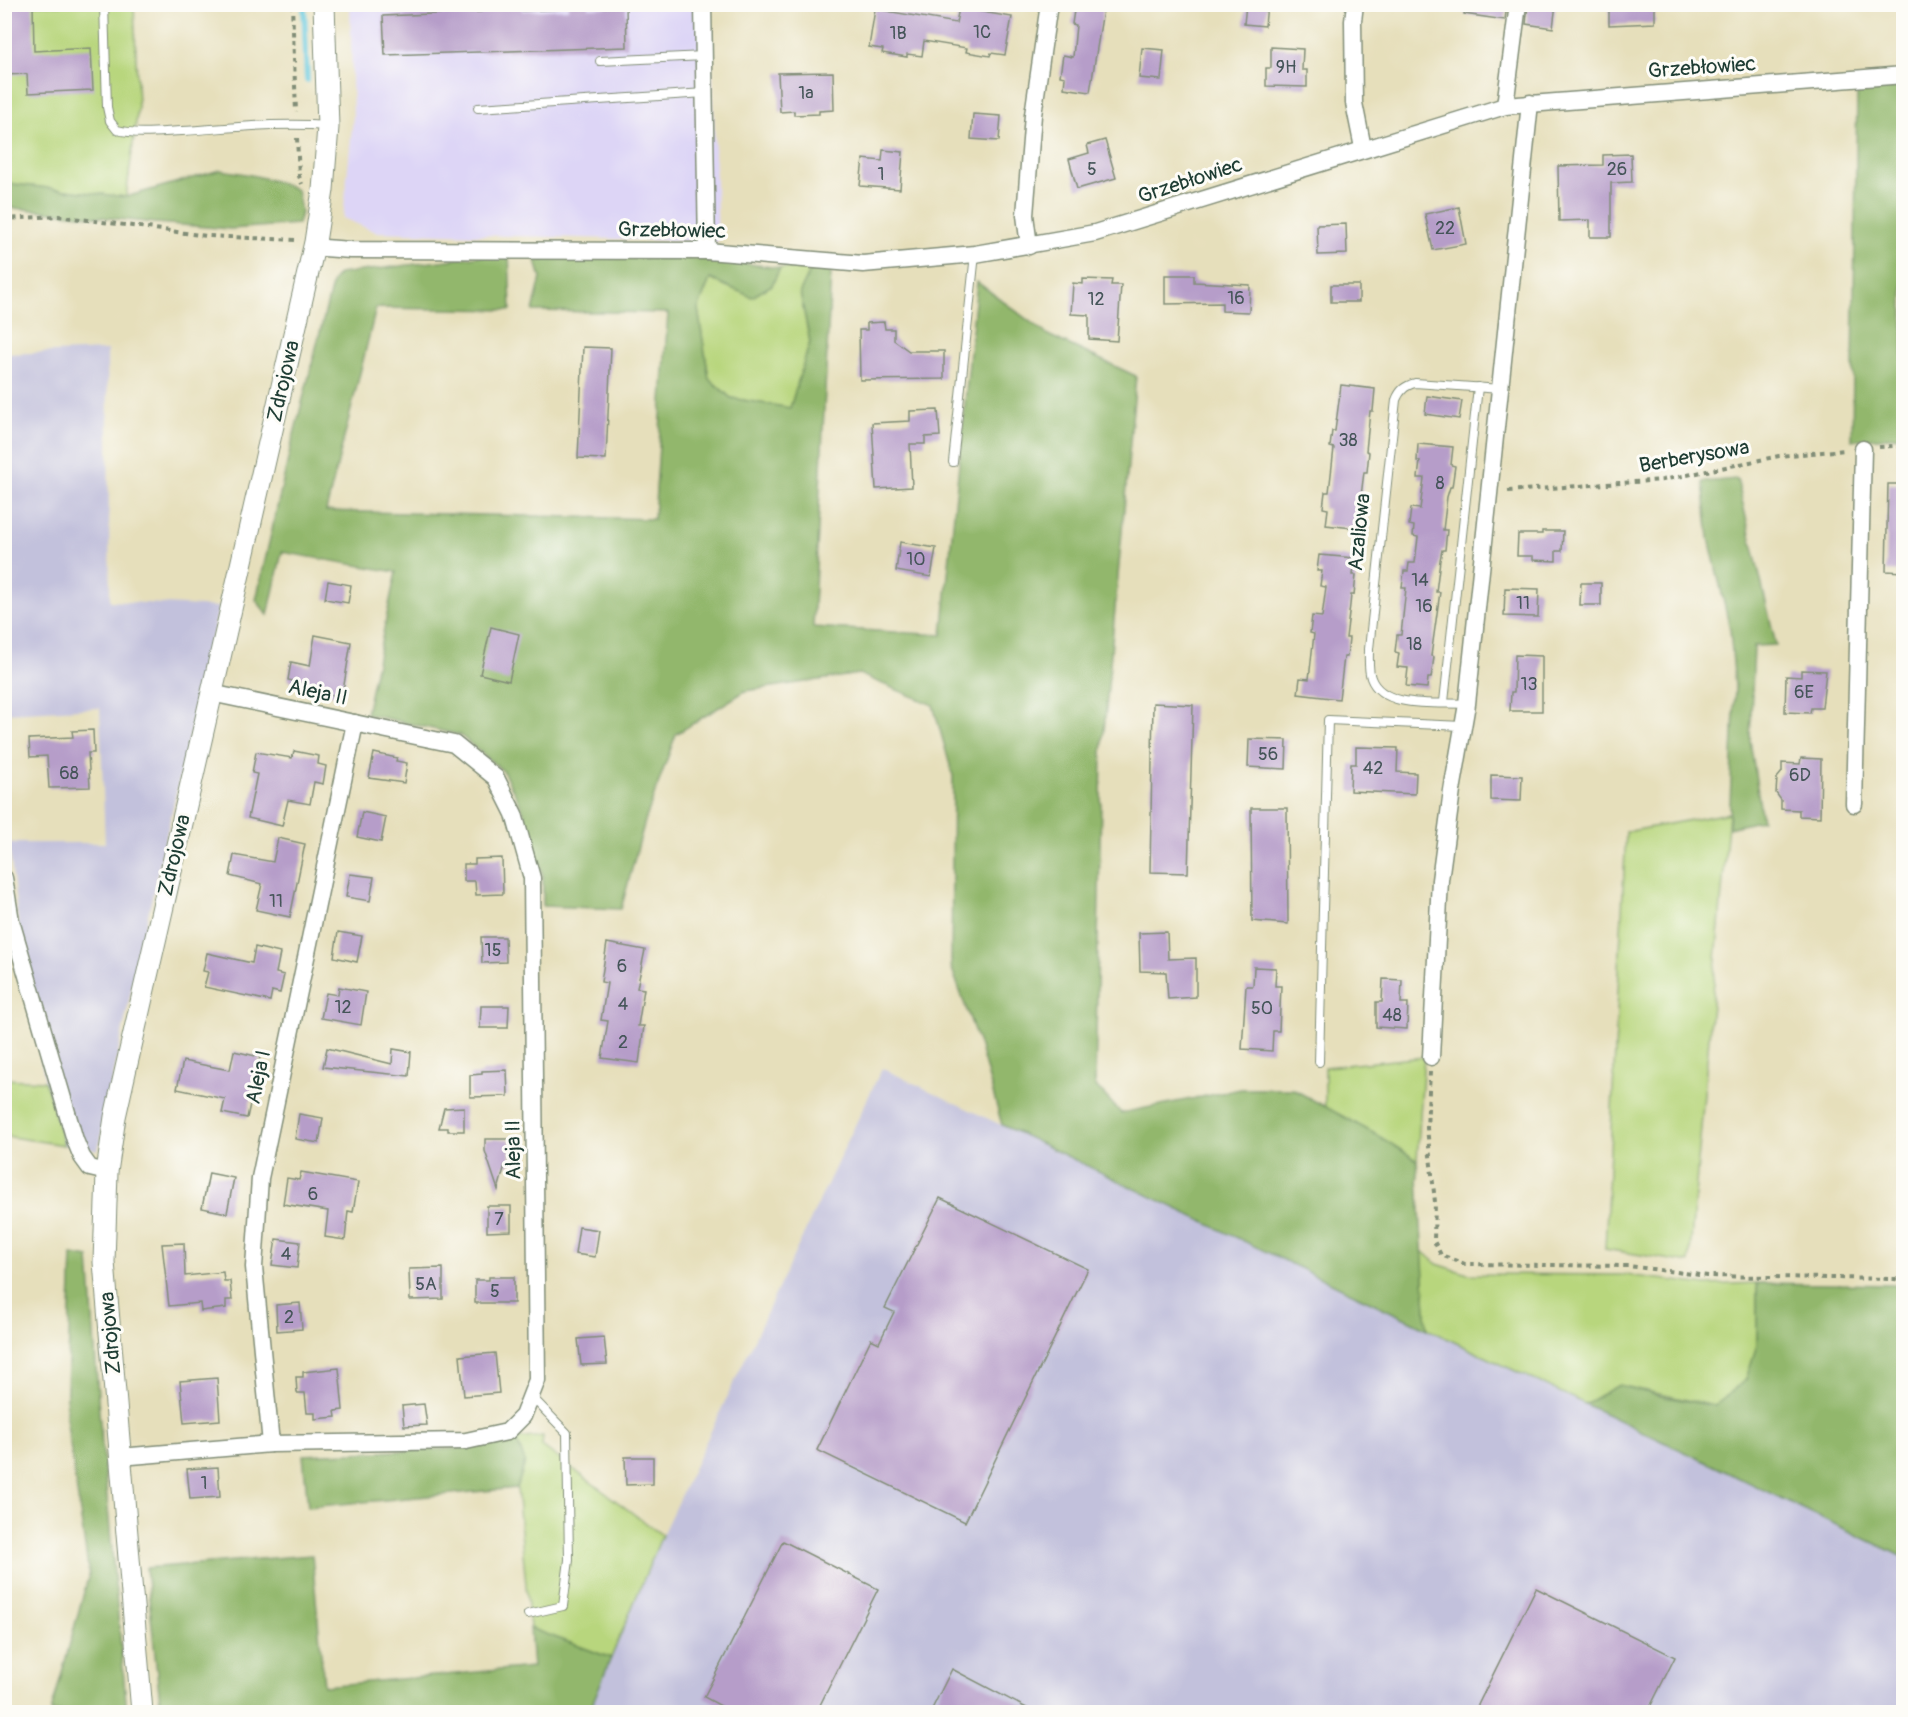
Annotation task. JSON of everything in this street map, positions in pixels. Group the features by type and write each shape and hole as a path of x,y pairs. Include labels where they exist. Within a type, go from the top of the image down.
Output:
{"street":[{"name":"Zdrojowa","path":"142,1713 104,1262 107,1172 115,1117 315,242 323,190 328,126 324,4"},
{"path":"703,4 707,251"},
{"path":"1029,246 1025,215 1032,126 1049,4"},
{"path":"1355,4 1353,21 1354,103 1363,148"},
{"path":"1505,106 1518,4"},
{"name":"Grzebłowiec","path":"315,242 324,248 351,250 707,251 863,264 975,254 1095,233 1363,148 1505,106 1904,75"},
{"path":"1431,1057 1440,880 1467,704 1530,103"},
{"path":"1854,804 1863,449"},
{"name":"Aleja II","path":"120,1457 271,1444 466,1441 507,1432 523,1416 537,1380 532,878 514,813 496,778 454,744 211,693"},
{"name":"Aleja I","path":"271,1444 254,1267 260,1178 355,723"},
{"path":"4,878 11,921 75,1140 81,1157 90,1168 107,1172"}],"lane":[{"path":"104,4 108,107 110,121 117,130 128,133 297,125 328,126"},
{"path":"600,61 704,56"},
{"path":"478,108 705,93"},
{"path":"953,462 975,254"},
{"name":"Azaliowa","path":"1467,704 1397,701 1383,693 1372,679 1369,649 1374,602 1396,400 1399,393 1406,386 1415,383 1501,389"},
{"path":"1444,702 1479,387"},
{"path":"1319,1062 1328,720 1463,726"},
{"path":"528,1614 563,1606 569,1560 567,1433 531,1396"}],"path":[{"path":"292,4 299,176 301,182 307,187"},
{"path":"4,219 58,216 207,236 280,238 315,242"},
{"name":"Berberysowa","path":"1489,492 1663,480 1779,456 1904,445"},
{"path":"1431,1057 1428,1128 1435,1202 1434,1241 1441,1256 1465,1264 1628,1266 1708,1276 1895,1279 1904,1282"}],"shaded area":[{"path":"350,5 710,5 718,242 376,232 343,218 353,117"},
{"path":"107,350 110,601 219,607 136,967 98,1150 64,1145 45,1081 23,964 9,843 105,843 100,708 5,713 5,354"},
{"path":"882,1068 1903,1557 1903,1712 589,1712 662,1535"}],"green space":[{"path":"5,5 134,5 138,107 126,197 5,183"},
{"path":"1903,86 1903,436 1852,440 1857,91"},
{"path":"220,170 260,177 297,190 301,212 298,224 231,229 5,207 5,183 126,197"},
{"path":"509,252 511,310 376,308 326,511 654,519 668,313 533,311 541,278 536,261 563,256 709,259 780,268 772,285 752,297 710,279 698,309 709,379 731,398 790,408 810,342 800,292 811,269 831,272 813,627 942,635 977,282 1048,335 1136,376 1102,753 1095,1085 1121,1113 1241,1089 1293,1089 1377,1135 1417,1160 1427,1329 1002,1125 980,1047 951,966 953,776 933,705 859,674 745,691 676,734 645,821 621,909 543,906 543,876 523,810 503,771 460,735 366,714 396,572 282,552 268,615 256,600 291,446 333,281 339,274"},
{"path":"780,268 811,269 800,292 810,342 790,408 731,398 709,378 698,309 710,279 752,297 772,285"},
{"path":"1737,479 1776,645 1754,646 1750,740 1762,820 1729,828 1735,686 1730,629 1709,538 1703,482"},
{"path":"1729,813 1689,1263 1605,1249 1626,832"},
{"path":"1424,1057 1417,1160 1325,1107 1325,1067"},
{"path":"4,1079 45,1081 64,1145 5,1136"},
{"path":"1422,1251 1437,1264 1468,1274 1626,1275 1707,1285 1757,1283 1757,1345 1746,1380 1715,1406 1619,1385 1585,1404 1427,1329"},
{"path":"72,1255 89,1258 99,1412 127,1712 51,1712 89,1574 66,1417"},
{"path":"1757,1283 1894,1285 1903,1289 1903,1557 1585,1404 1619,1385 1715,1406 1746,1379 1757,1345"},
{"path":"543,1436 542,1446 662,1535 611,1658 530,1628 517,1488 525,1462 516,1439"},
{"path":"516,1439 525,1462 517,1488 308,1507 303,1455 468,1448"},
{"path":"312,1555 324,1686 533,1667 530,1628 611,1658 589,1712 161,1712 146,1568"}],"building":[{"path":"4,4 33,4 34,51 91,48 93,90 28,93 27,74 4,75"},
{"path":"481,4 522,4 522,11 568,9 568,4 588,4 589,8 626,7 627,47 385,55 383,16 481,12"},
{"path":"1075,4 1104,4 1090,92 1064,88 1065,77 1060,76 1063,55 1073,57 1076,25 1072,24"},
{"path":"1246,4 1267,4 1265,26 1244,24"},
{"path":"1465,4 1507,4 1505,20 1464,14"},
{"path":"1528,4 1556,4 1553,28 1526,24"},
{"path":"1609,4 1655,4 1655,23 1609,25"},
{"path":"959,8 1012,17 1005,55 991,53 990,56 966,52 967,48 924,41 922,56 907,54 907,57 882,53 883,49 869,47 875,9 956,23"},
{"path":"1271,47 1303,49 1302,70 1307,70 1307,87 1266,86 1266,68 1271,68"},
{"path":"1142,48 1164,50 1161,80 1139,78"},
{"path":"833,72 834,110 819,111 819,114 794,115 794,111 780,112 778,73"},
{"path":"973,114 1001,116 999,141 971,139"},
{"path":"1105,140 1116,178 1077,189 1069,159 1089,153 1087,145"},
{"path":"883,150 903,152 900,189 860,186 863,159 882,161"},
{"path":"1631,154 1632,182 1611,183 1611,237 1590,237 1590,220 1559,221 1558,166 1603,165 1603,155"},
{"path":"1459,207 1466,244 1433,250 1425,214"},
{"path":"1346,224 1347,254 1318,255 1317,225"},
{"path":"1165,275 1194,275 1194,282 1250,285 1249,312 1222,311 1222,303 1165,304"},
{"path":"1083,279 1112,280 1111,285 1121,285 1117,341 1089,339 1089,315 1071,314 1073,283 1083,284"},
{"path":"1331,285 1359,285 1359,302 1331,302"},
{"path":"884,322 885,329 894,329 894,340 909,351 944,351 944,379 860,380 859,330 867,330 867,323"},
{"path":"583,347 611,348 606,459 578,458"},
{"path":"1341,385 1375,389 1366,451 1369,452 1367,472 1364,472 1359,512 1363,512 1361,529 1326,525 1328,509 1323,508 1325,492 1329,492 1334,448 1330,447 1332,431 1335,431"},
{"path":"1427,396 1462,401 1459,419 1425,414"},
{"path":"938,410 940,436 925,437 925,444 910,444 912,487 876,489 872,423 910,421 910,411"},
{"path":"1418,444 1453,447 1451,465 1455,466 1452,487 1447,497 1443,530 1447,530 1445,550 1442,550 1436,592 1440,592 1431,656 1434,657 1427,688 1406,686 1408,668 1397,667 1399,653 1395,652 1397,635 1401,635 1406,588 1402,588 1404,571 1408,571 1409,563 1415,563 1418,537 1413,536 1414,526 1409,525 1411,508 1420,509 1424,478 1418,478 1420,461 1417,461"},
{"path":"1888,484 1904,484 1904,572 1886,571"},
{"path":"1542,531 1563,531 1562,551 1556,551 1556,561 1533,560 1533,556 1517,556 1518,534 1542,534"},
{"path":"900,542 936,548 931,577 896,571"},
{"path":"1319,555 1355,558 1354,595 1351,595 1346,638 1349,638 1347,657 1344,657 1339,699 1298,694 1300,678 1309,679 1314,634 1310,633 1312,616 1322,617 1326,587 1320,586 1322,571 1317,571"},
{"path":"328,581 351,585 348,603 325,599"},
{"path":"1581,583 1601,583 1601,605 1580,605"},
{"path":"1505,588 1539,589 1538,617 1504,616"},
{"path":"491,627 519,634 509,681 480,674"},
{"path":"315,635 351,642 342,697 306,690 307,684 288,680 291,662 310,666"},
{"path":"1515,655 1542,656 1542,711 1510,711 1511,692 1514,692"},
{"path":"1801,670 1826,671 1822,708 1811,708 1810,713 1785,712 1786,676 1801,677"},
{"path":"1153,703 1193,705 1188,873 1150,872"},
{"path":"93,730 94,753 88,753 90,787 49,788 47,756 30,757 29,739 73,737 72,731"},
{"path":"1249,739 1287,740 1286,769 1248,767"},
{"path":"1356,747 1398,748 1397,772 1416,773 1415,794 1350,791 1351,764 1356,764"},
{"path":"294,751 319,756 318,764 326,766 323,784 314,782 310,804 288,800 282,826 248,818 257,774 252,773 256,752 292,758"},
{"path":"374,753 397,758 396,761 407,763 404,783 369,778"},
{"path":"1801,758 1821,759 1820,817 1799,816 1799,810 1781,809 1781,800 1776,793 1777,778 1782,772 1782,763 1800,764"},
{"path":"1491,775 1522,776 1521,801 1491,800"},
{"path":"1251,808 1287,808 1288,924 1252,921"},
{"path":"362,812 386,817 381,842 357,837"},
{"path":"278,838 305,844 290,917 256,910 262,884 230,876 234,855 273,862"},
{"path":"502,858 503,894 476,895 475,881 464,881 464,864 475,864 475,859"},
{"path":"350,874 374,877 370,901 346,897"},
{"path":"338,932 362,936 357,962 334,957"},
{"path":"1167,932 1168,959 1196,958 1196,997 1168,999 1166,972 1140,971 1139,933"},
{"path":"481,937 505,937 506,962 482,963"},
{"path":"607,943 645,950 637,988 644,989 638,1026 644,1026 639,1063 602,1058 608,1021 601,1020 607,983 601,982"},
{"path":"255,947 280,953 276,973 284,975 280,993 272,991 270,1001 204,987 208,972 203,971 207,953 252,963"},
{"path":"1254,967 1276,968 1275,986 1281,986 1279,1031 1273,1031 1272,1051 1242,1049 1246,986 1253,986"},
{"path":"1383,979 1402,980 1401,1003 1408,1003 1407,1029 1376,1027 1376,1002 1382,1002"},
{"path":"339,987 366,992 361,1025 321,1018 326,993 338,995"},
{"path":"481,1006 509,1006 508,1028 480,1028"},
{"path":"327,1048 392,1064 393,1049 411,1052 409,1076 323,1067"},
{"path":"234,1051 260,1057 247,1118 222,1113 225,1099 177,1089 183,1061 230,1070"},
{"path":"507,1070 508,1096 470,1097 470,1075 482,1074 482,1071"},
{"path":"464,1107 464,1131 448,1131 448,1128 439,1128 444,1108"},
{"path":"299,1114 323,1118 319,1143 295,1139"},
{"path":"485,1139 510,1139 510,1165 505,1165 498,1190 485,1151"},
{"path":"301,1172 358,1182 353,1212 348,1211 345,1240 325,1237 328,1211 283,1204 287,1178 299,1180"},
{"path":"209,1173 234,1178 227,1213 202,1208"},
{"path":"940,1198 1088,1269 965,1522 817,1450 871,1339 879,1343 894,1312 885,1308"},
{"path":"487,1206 511,1206 511,1231 487,1232"},
{"path":"579,1227 599,1230 595,1257 575,1254"},
{"path":"276,1239 300,1242 297,1268 272,1265"},
{"path":"184,1243 185,1276 223,1272 224,1281 230,1281 232,1300 226,1300 226,1308 201,1311 200,1303 169,1306 162,1244"},
{"path":"443,1268 443,1299 410,1300 409,1269"},
{"path":"489,1277 514,1277 514,1303 475,1303 475,1280 489,1280"},
{"path":"300,1303 302,1329 277,1331 276,1305"},
{"path":"604,1337 607,1364 581,1365 578,1339"},
{"path":"495,1353 499,1393 464,1396 460,1356"},
{"path":"339,1368 343,1410 335,1411 336,1417 315,1419 315,1413 307,1413 305,1393 297,1393 296,1377 303,1377 303,1372"},
{"path":"217,1378 220,1420 184,1423 180,1381"},
{"path":"424,1404 427,1425 404,1426 402,1406"},
{"path":"625,1457 653,1457 653,1484 626,1485"},
{"path":"218,1467 220,1497 190,1499 187,1469"},
{"path":"783,1541 878,1589 816,1713 734,1713 704,1697"},
{"path":"1536,1588 1675,1657 1647,1713 1474,1713"},
{"path":"952,1669 1036,1713 930,1713"}],"waterway":[{"path":"304,4 307,80"}]}
